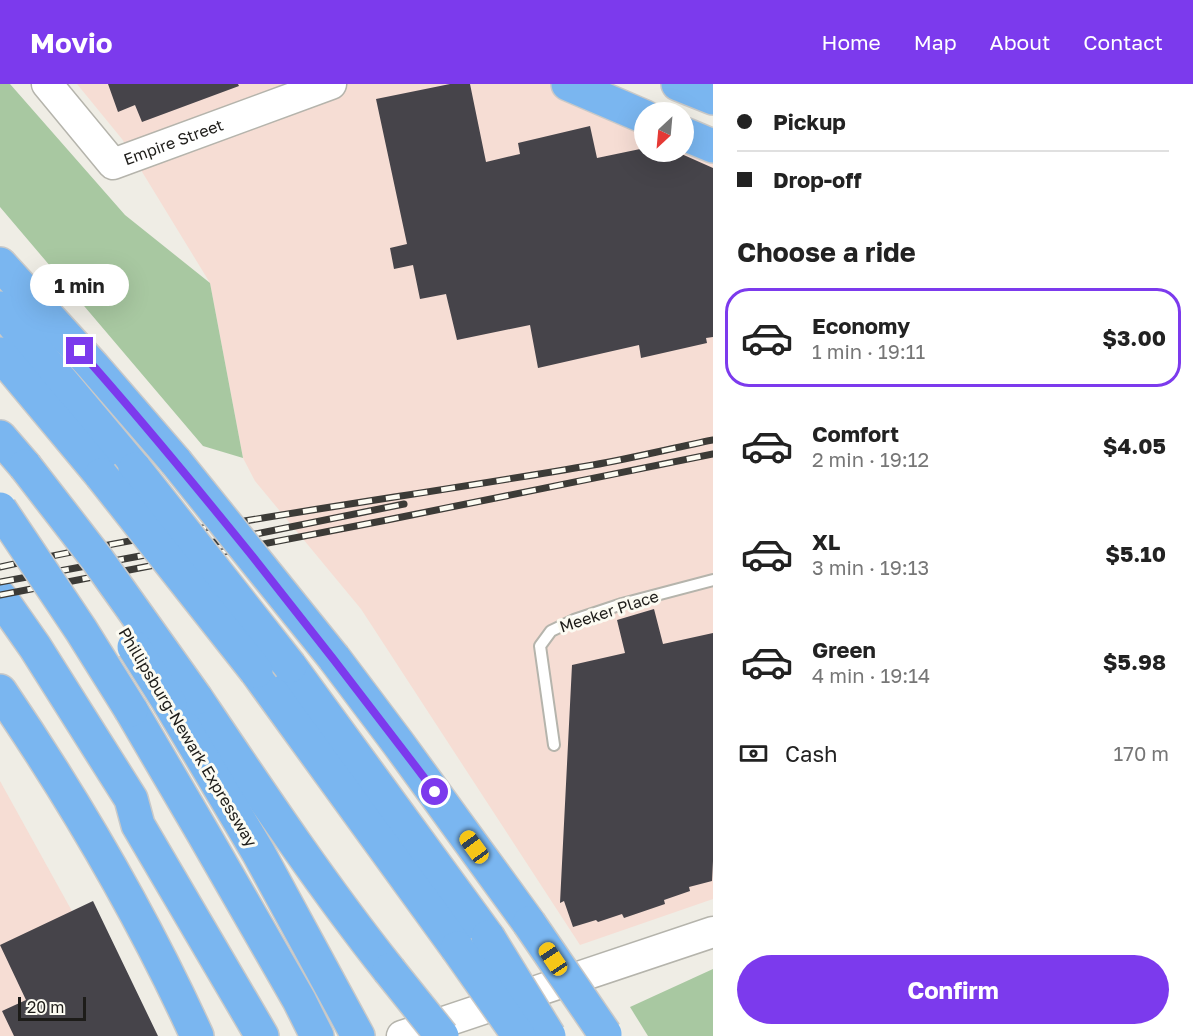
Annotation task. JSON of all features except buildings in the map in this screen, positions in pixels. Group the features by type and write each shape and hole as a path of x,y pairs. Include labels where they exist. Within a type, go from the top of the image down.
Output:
{"highway":[{"path":"568,84 634,112"},
{"path":"678,84 713,98"},
{"path":"694,138 713,146"},
{"path":"0,264 176,462 334,658 529,923 605,1035"},
{"path":"0,308 135,469 349,744 488,937 549,1036"},
{"path":"0,354 101,475 256,671 519,1036"},
{"name":"Phillipsburg-Newark Expressway","path":"0,437 13,461 84,569 183,701 258,852 358,1036"},
{"path":"0,509 75,620 131,710 299,1000 317,1036"},
{"path":"0,597 35,647 71,720"},
{"path":"0,631 131,799 138,825 257,1027"},
{"path":"0,691 100,848 140,919 197,1036"},
{"path":"183,701 348,919 442,1036"}],"street":[{"name":"Empire Street","path":"47,84 113,164 331,84"},
{"path":"402,1036 713,932"}],"lane":[{"name":"Meeker Place","path":"554,746 540,646 550,632 574,620 612,607 713,580"}],"shaded area":[{"path":"77,84 566,84 634,112 634,162 694,162 694,150 713,145 713,899 580,945 361,609 255,481 243,458 210,283 122,139"},
{"path":"0,781 141,1036 0,1036"}],"green space":[{"path":"0,84 10,84 125,215 210,283 243,458 203,446 0,207"},
{"path":"713,969 713,1036 648,1036 630,1007"}],"railway":[{"path":"0,567 222,525 593,465 713,440"},
{"path":"0,595 713,454"},
{"path":"0,582 404,504"}],"route":[{"path":"80,351 176,462 334,658 435,792"}]}
